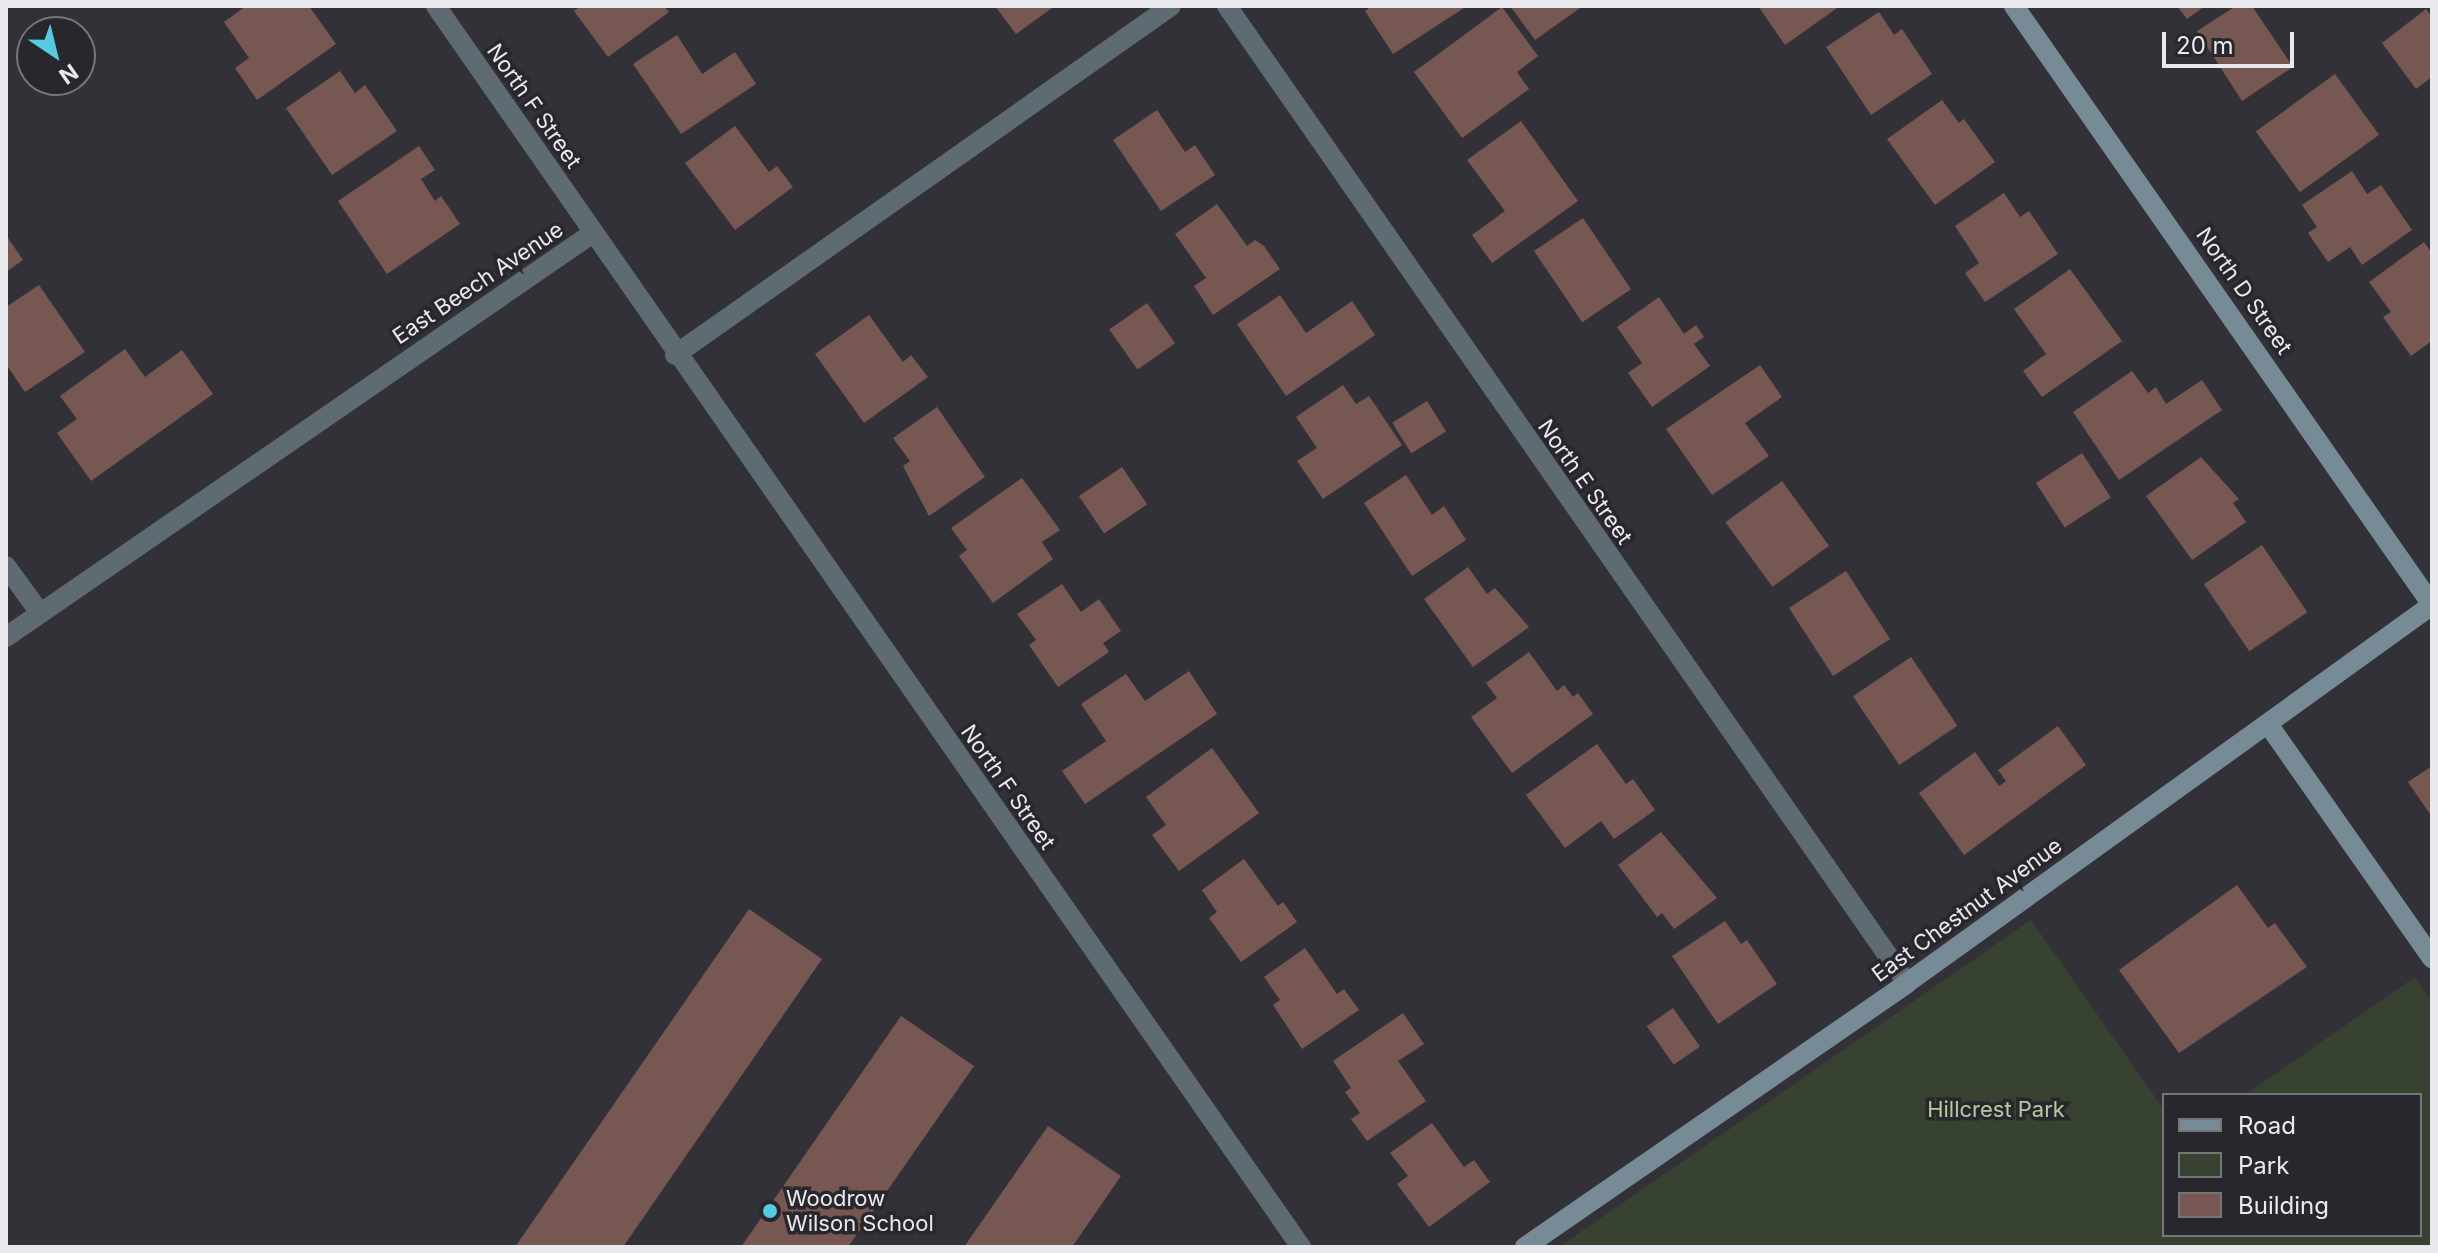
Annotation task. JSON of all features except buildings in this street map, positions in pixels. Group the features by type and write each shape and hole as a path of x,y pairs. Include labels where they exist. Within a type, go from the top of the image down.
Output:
{"street":[{"name":"North F Street","path":"436,6 593,233"},
{"path":"675,355 1171,6"},
{"name":"North E Street","path":"1227,6 1907,983"},
{"name":"North D Street","path":"2014,6 2432,605"},
{"name":"East Beech Avenue","path":"6,637 593,233 675,355"},
{"name":"North F Street","path":"675,355 1301,1247"},
{"path":"6,566 40,613"},
{"name":"East Chestnut Avenue","path":"1525,1247 1907,983 2432,605"},
{"path":"2268,724 2432,958"}],"green space":[{"name":"Hillcrest Park","path":"2031,920 2162,1107 2162,1237 2422,1237 2422,1093 2248,1093 2415,977 2432,1001 2432,1247 1559,1247"}],"place":[{"name":"Woodrow Wilson School","path":"770,1211"}]}
